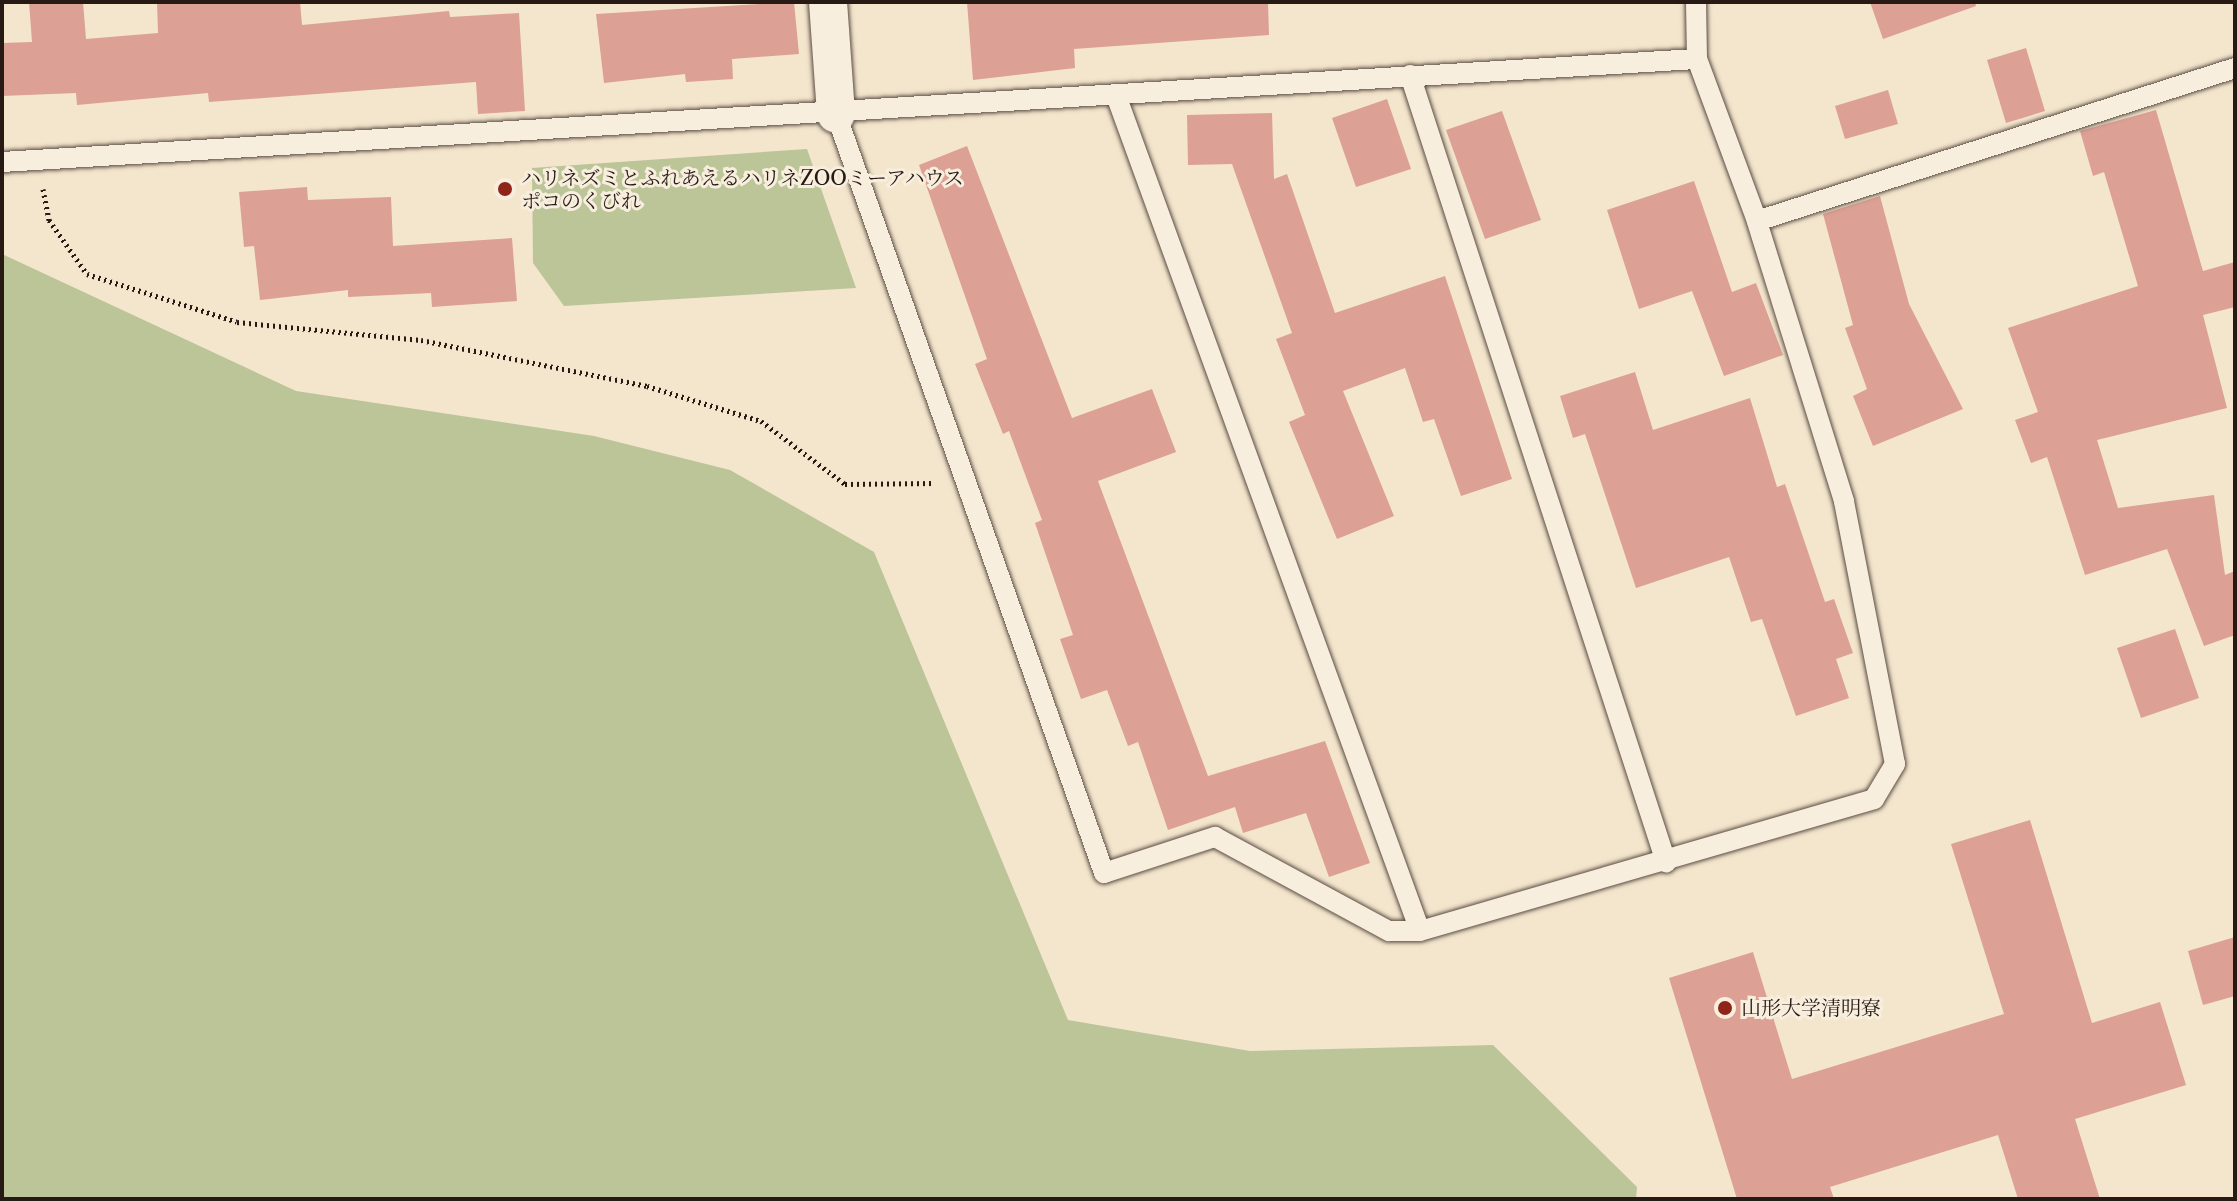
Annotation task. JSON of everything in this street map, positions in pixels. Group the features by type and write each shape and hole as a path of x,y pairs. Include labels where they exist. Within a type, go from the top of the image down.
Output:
{"street":[{"path":"828,2 836,114"}],"lane":[{"path":"836,114 1104,873 1215,837 1389,931 1420,931 1666,862 1874,799 1895,764 1844,501 1757,221 1697,59 1696,2"},
{"path":"2,162 1117,98 1410,75 1697,59"},
{"path":"1757,221 2235,68"},
{"path":"1410,75 1666,862"},
{"path":"1117,98 1420,931"}],"path":[{"path":"38,160 49,220 87,274 237,322 421,340 647,386 761,421 845,484 921,487 963,474"}],"green space":[{"path":"807,149 856,288 564,306 533,263 532,168"},
{"path":"2,254 296,391 594,436 730,470 874,552 1068,1020 1250,1051 1493,1045 1637,1187 1636,1199 2,1199"}],"building":[{"path":"29,2 83,2 86,39 158,33 157,2 300,2 302,25 449,11 450,17 519,13 525,111 478,114 476,82 209,102 208,93 77,105 76,93 2,96 2,43 32,42"},
{"path":"794,2 799,54 732,59 733,79 686,82 685,74 604,83 596,14"},
{"path":"967,2 1268,2 1269,35 1074,49 1075,68 973,80"},
{"path":"1870,2 1975,2 1976,6 1883,39"},
{"path":"2026,48 2045,111 2006,123 1987,60"},
{"path":"1888,90 1898,124 1845,139 1835,106"},
{"path":"1387,99 1411,169 1356,187 1332,118"},
{"path":"2156,110 2203,271 2235,262 2235,307 2203,315 2227,408 2097,440 2118,508 2214,495 2225,575 2235,571 2235,635 2204,646 2167,549 2085,575 2047,457 2031,463 2015,420 2038,412 2008,328 2138,286 2104,172 2093,176 2080,131"},
{"path":"1502,111 1541,220 1485,239 1446,130"},
{"path":"1272,113 1274,179 1287,174 1335,313 1445,276 1512,479 1461,496 1434,419 1423,422 1405,368 1343,391 1394,516 1337,539 1289,422 1305,415 1276,339 1292,333 1232,164 1188,165 1187,115"},
{"path":"967,146 1072,418 1152,389 1176,452 1098,481 1208,776 1325,741 1370,863 1329,877 1306,813 1243,833 1235,807 1168,830 1138,742 1128,746 1107,690 1081,699 1060,639 1073,635 1035,523 1042,520 1009,431 1003,434 975,364 987,359 919,165"},
{"path":"1694,181 1732,292 1756,283 1783,355 1724,376 1692,291 1639,309 1607,210"},
{"path":"307,187 308,200 391,197 393,246 512,238 517,301 432,307 431,293 348,297 348,290 260,300 254,246 244,247 239,192"},
{"path":"1880,196 1909,304 1963,409 1873,446 1853,396 1867,389 1845,328 1853,325 1823,214"},
{"path":"1635,372 1653,430 1750,398 1777,487 1785,484 1825,602 1834,599 1853,653 1836,659 1849,698 1796,716 1762,619 1751,622 1729,557 1636,588 1585,434 1573,438 1560,396"},
{"path":"2175,629 2199,698 2141,718 2117,648"},
{"name":"山形大学清明寮","path":"2030,820 2092,1023 2160,1002 2186,1085 2075,1119 2100,1199 2018,1199 1998,1135 1830,1187 1834,1199 1737,1199 1669,978 1753,952 1792,1079 2004,1014 1951,844"},
{"path":"2235,937 2235,996 2203,1005 2188,951"}],"place":[{"name":"ハリネズミとふれあえるハリネZOOミーアハウス ポコのくびれ","path":"505,189"},
{"name":"山形大学清明寮","path":"1725,1008"}]}
